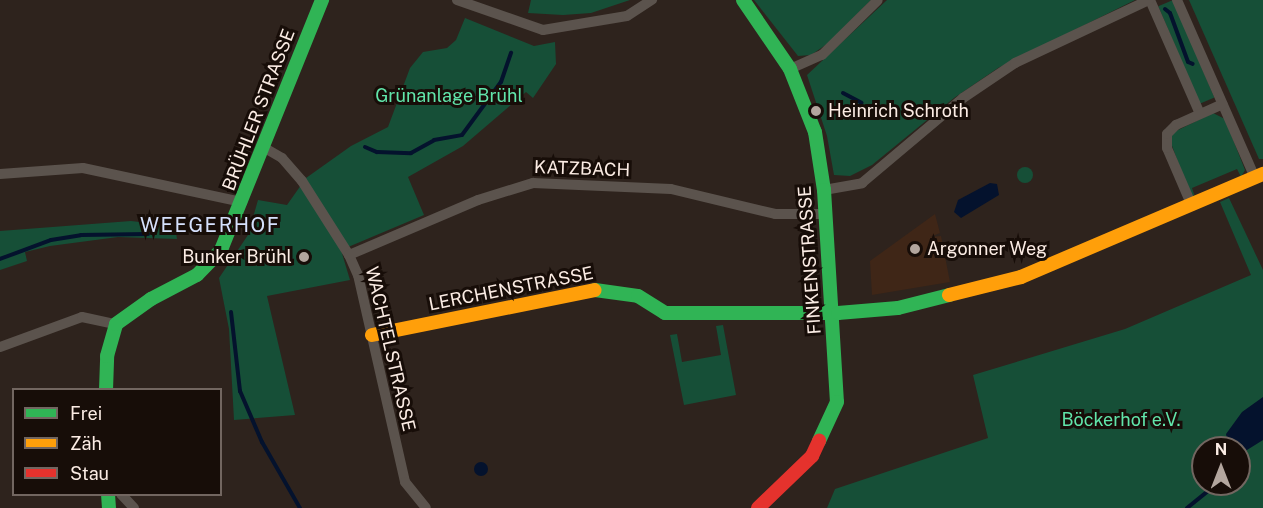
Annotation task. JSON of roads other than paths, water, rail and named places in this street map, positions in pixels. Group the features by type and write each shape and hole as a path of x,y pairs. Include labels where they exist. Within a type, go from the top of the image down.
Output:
{"street":[{"name":"BRÜHLER STRASSE","path":"116,324 151,299 197,275 213,261 242,202 322,0"},
{"path":"457,0 543,30 627,16 652,0"},
{"name":"FINKENSTRASSE","path":"743,0 790,69 815,132 824,189 837,402 833,415 812,456 758,508"},
{"path":"790,69 822,55 878,0"},
{"path":"824,189 862,183 963,98 1015,63 1150,0 1200,114"},
{"path":"832,313 898,308 1021,277 1259,176 1223,104 1177,0"},
{"path":"1192,206 1167,148 1166,137 1171,128 1223,104"},
{"name":"WACHTELSTRASSE","path":"263,147 282,158 302,181 350,255 372,335 405,482 426,508"},
{"path":"0,174 83,168 242,202"},
{"name":"KATZBACH","path":"350,255 478,200 533,183 671,189 775,214 825,214"},
{"name":"LERCHENSTRASSE","path":"372,335 602,289 638,296 665,313 832,313"},
{"path":"0,347 82,317 116,324 106,356 106,388"},
{"path":"122,496 134,508"}],"water":[{"path":"990,183 997,184 999,195 961,218 954,212 958,200"},
{"path":"1263,397 1263,440 1251,448 1251,436 1226,436 1242,412"},
{"path":"478,462 484,462 488,469 484,476 478,476 474,472 474,466"}],"waterway":[{"path":"1165,9 1170,13 1188,62 1193,64"},
{"path":"365,147 377,152 411,153 434,140 462,135 501,82 511,53"},
{"path":"843,93 862,103"},
{"path":"0,259 51,240 81,235 148,234"},
{"path":"231,312 240,391 262,442 300,508"},
{"path":"1187,508 1202,496"}],"place":[{"name":"Heinrich Schroth","path":"816,111"},
{"name":"Argonner Weg","path":"915,249"},
{"name":"Bunker Brühl","path":"304,257"}],"district":[{"name":"WEEGERHOF","path":"210,225"}],"park label":[{"name":"Grünanlage Brühl","path":"449,96"},
{"name":"Böckerhof e.V.","path":"1121,420"}]}
